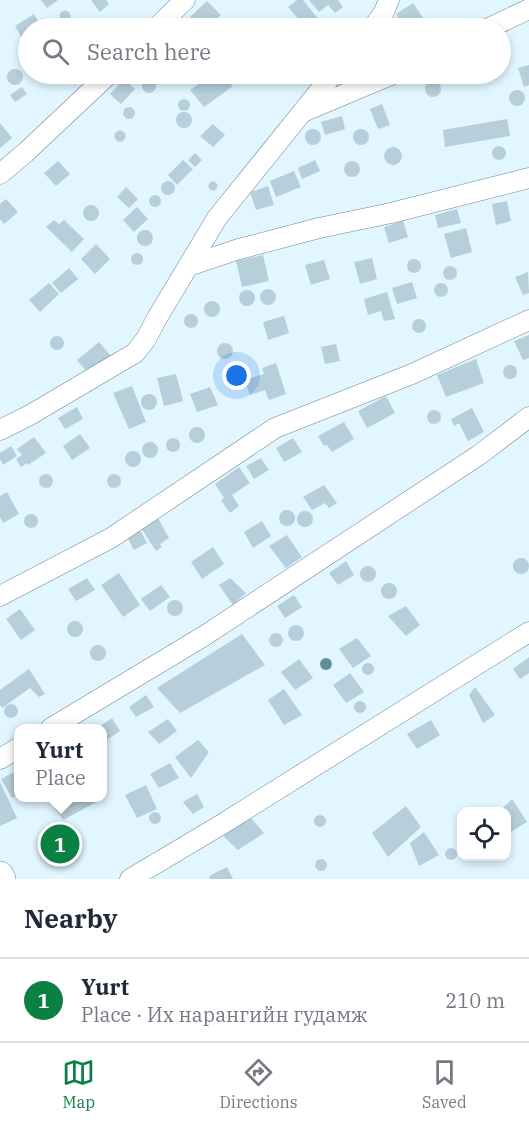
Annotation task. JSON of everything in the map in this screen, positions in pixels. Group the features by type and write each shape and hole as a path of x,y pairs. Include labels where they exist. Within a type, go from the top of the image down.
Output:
{"street":[{"path":"166,18 185,0"},
{"path":"380,18 389,0"},
{"path":"510,18 529,9"},
{"path":"0,174 98,84"},
{"path":"0,430 30,415 135,353 146,339 217,218 325,84"},
{"path":"303,112 369,84"},
{"path":"188,266 239,249 319,228 391,213 529,178"},
{"path":"0,596 111,538 275,428 412,374 529,320"},
{"path":"59,724 213,629 478,455 529,417"},
{"path":"130,879 529,632"},
{"path":"0,759 14,750"}],"building":[{"path":"41,0 58,0 47,8"},
{"path":"91,0 106,0 109,4 100,12"},
{"path":"297,0 303,0 317,18 297,18 288,7"},
{"path":"309,0 338,0 343,7 335,13 328,5 319,12"},
{"path":"207,1 221,15 218,18 190,17"},
{"path":"413,3 423,18 399,18 396,14"},
{"path":"61,12 69,12 70,18 60,18"},
{"path":"529,65 529,85 524,87 518,68"},
{"path":"18,70 18,84 15,85 9,83 7,77 9,71"},
{"path":"119,84 130,84 135,89 121,104 110,94"},
{"path":"143,84 155,84 154,91 149,93 144,91 142,86"},
{"path":"198,84 231,84 233,86 204,107 190,90"},
{"path":"427,84 439,84 439,95 433,97 427,95 425,89"},
{"path":"22,87 27,94 15,102 10,95"},
{"path":"517,90 523,92 525,98 523,104 517,106 511,104 509,98 511,92"},
{"path":"186,99 189,100 189,110 182,111 179,110 178,103 179,100"},
{"path":"382,104 390,125 378,129 370,109"},
{"path":"131,107 135,113 131,119 127,119 123,111"},
{"path":"184,112 192,120 184,128 176,120"},
{"path":"342,116 345,129 325,135 321,122"},
{"path":"507,119 510,136 445,147 443,130"},
{"path":"0,123 12,138 0,148"},
{"path":"213,124 225,135 213,147 200,136"},
{"path":"313,129 321,137 313,145 305,137"},
{"path":"361,129 367,131 369,137 367,143 361,145 355,143 353,137 355,131"},
{"path":"120,130 126,136 120,142 114,136"},
{"path":"499,146 504,148 506,153 504,158 499,160 494,158 492,153 494,148"},
{"path":"393,147 399,150 402,156 399,162 393,165 387,162 384,156 387,150"},
{"path":"195,153 202,160 195,167 188,160"},
{"path":"183,160 193,169 177,185 168,175"},
{"path":"315,160 320,171 302,179 298,168"},
{"path":"58,161 70,174 56,186 44,173"},
{"path":"352,161 358,163 360,169 358,175 352,177 346,175 344,169 346,163"},
{"path":"294,171 301,187 276,197 270,181"},
{"path":"168,181 173,183 175,188 173,193 168,195 163,193 161,188 163,183"},
{"path":"213,181 218,186 213,191 208,186"},
{"path":"268,186 274,205 256,210 250,192"},
{"path":"126,187 138,199 129,208 117,197"},
{"path":"157,195 161,201 157,207 153,207 149,199"},
{"path":"6,199 18,212 4,224 0,219 0,204"},
{"path":"507,201 511,221 496,225 492,204"},
{"path":"91,205 97,207 99,213 97,219 91,221 85,219 83,213 85,207"},
{"path":"137,207 148,219 134,232 123,220"},
{"path":"457,209 461,223 438,228 435,215"},
{"path":"54,220 59,224 64,220 84,239 72,252 46,227"},
{"path":"403,221 408,237 389,243 384,227"},
{"path":"466,228 472,252 451,258 444,234"},
{"path":"145,230 151,232 153,238 151,244 145,246 139,244 137,238 139,232"},
{"path":"96,244 110,259 95,274 81,259"},
{"path":"139,253 142,254 142,264 135,265 132,264 131,257 132,254"},
{"path":"263,255 269,281 242,287 236,261"},
{"path":"372,258 377,279 360,284 354,262"},
{"path":"411,259 417,259 421,266 417,273 411,273 407,269 407,263"},
{"path":"324,260 330,279 311,285 305,265"},
{"path":"450,266 455,268 457,273 455,278 450,280 445,278 443,273 445,268"},
{"path":"69,268 78,279 61,293 52,283"},
{"path":"528,272 529,293 523,295 515,277"},
{"path":"412,282 417,298 397,304 392,288"},
{"path":"49,283 59,294 40,312 29,300"},
{"path":"441,283 446,285 448,290 446,295 441,297 436,295 434,290 436,285"},
{"path":"268,289 274,291 276,297 274,303 268,305 262,303 260,297 262,291"},
{"path":"247,290 253,292 255,298 253,304 247,306 241,304 239,298 241,292"},
{"path":"387,292 395,319 384,321 381,311 368,315 364,299"},
{"path":"212,301 220,309 212,317 204,309"},
{"path":"188,314 194,314 198,321 194,328 188,328 184,324 184,318"},
{"path":"284,316 289,333 268,340 263,322"},
{"path":"419,319 424,321 426,326 424,331 419,333 414,331 412,326 414,321"},
{"path":"529,335 529,358 523,360 514,341"},
{"path":"57,336 62,338 64,343 62,348 57,350 52,348 50,343 52,338"},
{"path":"99,342 111,356 89,374 77,360"},
{"path":"225,343 233,351 225,359 217,351"},
{"path":"336,344 340,361 325,364 321,347"},
{"path":"476,359 484,383 446,397 437,375"},
{"path":"276,363 286,394 269,400 265,390 250,395 245,380 264,374 262,368"},
{"path":"507,365 513,365 517,372 513,379 507,379 503,375 503,369"},
{"path":"176,374 183,401 164,406 157,378"},
{"path":"132,386 146,422 129,429 113,393"},
{"path":"210,387 218,405 197,412 190,394"},
{"path":"149,394 155,396 157,402 155,408 149,410 143,408 141,402 143,396"},
{"path":"386,396 395,413 367,428 358,411"},
{"path":"77,407 83,419 65,429 58,418"},
{"path":"472,408 484,432 468,441 459,423 454,426 451,419"},
{"path":"431,410 437,410 441,417 437,424 431,424 427,420 427,414"},
{"path":"344,422 354,439 332,452 327,445 324,446 318,436"},
{"path":"197,427 205,435 197,443 189,435"},
{"path":"80,434 90,448 72,460 63,446"},
{"path":"34,437 46,453 21,467 16,459 22,455 17,449"},
{"path":"170,438 176,438 180,445 176,452 170,452 166,448 166,442"},
{"path":"293,438 302,452 284,462 276,448"},
{"path":"150,442 158,450 150,458 142,450"},
{"path":"11,446 17,456 3,465 0,453"},
{"path":"133,451 139,453 141,459 139,465 133,467 127,465 125,459 127,453"},
{"path":"261,458 269,470 254,479 246,466"},
{"path":"239,467 250,483 232,495 239,506 230,513 221,500 224,498 215,484"},
{"path":"43,474 49,474 53,481 49,488 43,488 39,484 39,478"},
{"path":"111,474 117,474 121,481 117,488 111,488 107,484 107,478"},
{"path":"324,485 337,503 329,508 325,503 312,510 303,497"},
{"path":"7,492 19,514 3,523 0,517 0,496"},
{"path":"287,510 295,518 287,526 279,518"},
{"path":"305,511 311,513 313,519 311,525 305,527 299,525 297,519 299,513"},
{"path":"28,514 34,514 38,521 34,528 28,528 24,524 24,518"},
{"path":"158,518 169,538 160,544 162,547 156,551 141,528"},
{"path":"262,521 271,536 253,548 244,532"},
{"path":"140,530 147,543 134,550 127,537"},
{"path":"287,535 302,557 286,568 269,546"},
{"path":"213,547 224,564 202,579 191,562"},
{"path":"521,558 527,560 529,566 527,572 521,574 515,572 513,566 515,560"},
{"path":"346,561 354,575 338,585 329,573"},
{"path":"368,566 376,574 368,582 360,574"},
{"path":"119,573 140,605 123,617 101,585"},
{"path":"87,578 95,590 76,601 68,589"},
{"path":"230,578 246,593 233,605 219,585"},
{"path":"389,583 397,591 389,599 381,591"},
{"path":"161,585 170,597 150,611 141,599"},
{"path":"294,595 302,607 285,618 277,606"},
{"path":"175,600 181,602 183,608 181,614 175,616 169,614 167,608 169,602"},
{"path":"406,606 420,625 406,636 388,616"},
{"path":"20,609 35,630 21,640 6,619"},
{"path":"75,621 81,623 83,629 81,635 75,637 69,635 67,629 69,623"},
{"path":"296,625 302,627 304,633 302,639 296,641 290,639 288,633 290,627"},
{"path":"273,633 279,633 283,640 279,647 273,647 269,643 269,637"},
{"path":"242,634 265,665 180,713 157,688"},
{"path":"357,638 371,656 353,668 339,649"},
{"path":"98,645 104,647 106,653 104,659 98,661 92,659 90,653 92,647"},
{"path":"529,657 529,673 520,679 513,669"},
{"path":"299,659 313,678 295,690 281,672"},
{"path":"370,663 374,669 370,675 366,675 362,667"},
{"path":"29,669 45,694 39,697 30,688 2,708 0,690"},
{"path":"350,673 364,692 346,703 333,685"},
{"path":"475,687 495,715 483,723 469,695"},
{"path":"284,689 302,715 284,725 268,700"},
{"path":"146,695 154,707 136,717 129,707"},
{"path":"362,701 366,707 362,713 358,713 354,705"},
{"path":"8,704 14,704 18,711 14,718 8,718 4,714 4,708"},
{"path":"112,718 120,731 107,740 107,724 103,724"},
{"path":"168,719 177,731 159,744 148,732"},
{"path":"431,720 440,735 417,749 407,734"},
{"path":"198,740 209,752 191,778 175,757"},
{"path":"170,763 179,778 159,788 150,774"},
{"path":"14,772 14,797 12,798 1,779"},
{"path":"0,782 17,818 0,826"},
{"path":"146,785 157,809 137,818 125,795"},
{"path":"197,794 204,807 193,814 183,802"},
{"path":"512,799 527,822 511,832 511,807 504,807"},
{"path":"66,802 96,802 63,820 54,808"},
{"path":"406,806 421,827 388,857 372,833"},
{"path":"157,812 161,818 157,824 153,824 149,816"},
{"path":"320,815 326,821 320,827 314,821"},
{"path":"250,817 264,833 238,850 223,836"},
{"path":"424,832 439,855 419,866 410,843"},
{"path":"62,838 66,844 62,850 58,850 54,842"},
{"path":"451,848 456,852 455,858 451,860 445,854"},
{"path":"323,859 327,865 323,871 319,871 315,863"},
{"path":"227,867 233,879 210,879 209,876"}],"place":[{"name":"Yurt","path":"60,844"}]}
